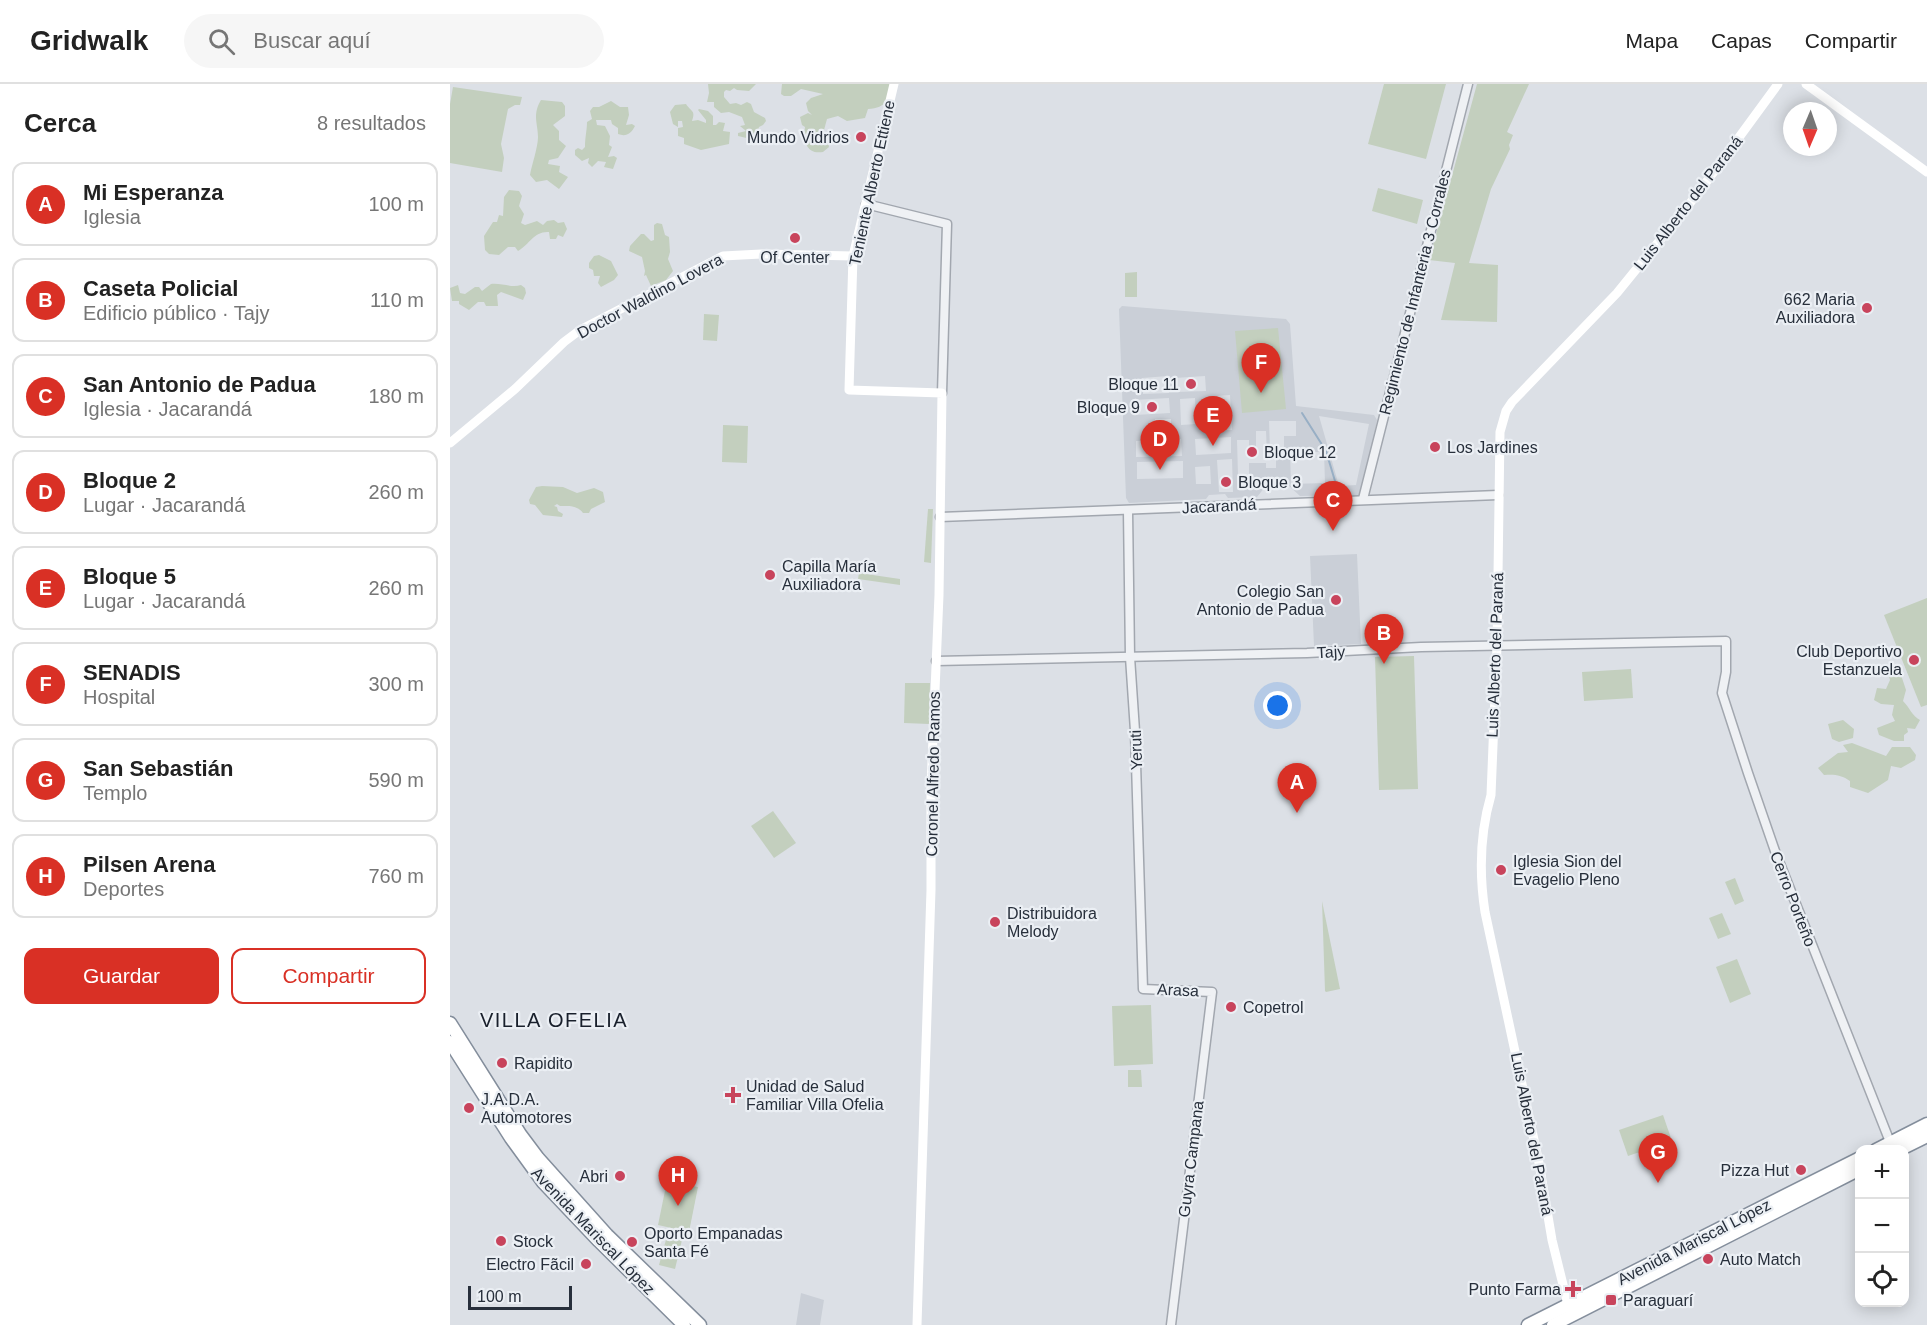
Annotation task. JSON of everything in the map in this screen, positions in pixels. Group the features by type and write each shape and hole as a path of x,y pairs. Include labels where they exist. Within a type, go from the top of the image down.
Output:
{"highway":[{"name":"Avenida Mariscal López","path":"450,1023 520,1134 573,1205 684,1325"},
{"name":"Avenida Mariscal López","path":"450,1042 527,1161 700,1325"},
{"path":"1897,1145 1927,1124"},
{"path":"1900,1145 1927,1136"},
{"name":"Avenida Mariscal López","path":"1553,1325 1569,1310 1855,1161"},
{"name":"Avenida Mariscal López","path":"1528,1325 1569,1310 1855,1172"}],"main road":[{"name":"Teniente Alberto Ettiene","path":"894,84 853,256 849,390 942,393"},
{"name":"Luis Alberto del Paraná","path":"1569,1310 1552,1240 1539,1162 1481,884 1484,817 1491,795 1497,646 1500,432 1506,411 1519,394 1630,278 1699,192 1778,84"},
{"path":"1806,84 1927,172"},
{"name":"Doctor Waldino Lovera","path":"450,443 507,396 564,342 580,330 723,256 761,254 853,256"},
{"name":"Coronel Alfredo Ramos","path":"917,1325 931,890 931,776 939,596 942,393"}],"street":[{"name":"Regimiento de Infanteria 3 Corrales","path":"1363,499 1468,84"},
{"name":"Coronel Alfredo Ramos","path":"866,204 947,224 942,393"},
{"name":"Jacarandá","path":"940,517 1498,495"},
{"name":"Yeruti","path":"1128,511 1130,657 1143,988"},
{"name":"Tajy","path":"936,661 1726,641"},
{"name":"Cerro Porteño","path":"1726,641 1726,672 1722,693 1748,773 1775,851 1893,1145"},
{"name":"Arasa","path":"1143,988 1212,992"},
{"name":"Guyra Campana","path":"1172,1325 1212,992"}],"shaded area":[{"path":"1122,306 1286,319 1290,324 1296,406 1374,415 1377,420 1363,493 1359,495 1300,496 1289,486 1265,487 1257,497 1228,498 1225,494 1209,495 1206,499 1129,503 1126,498 1119,309","holes":["1168,376 1169,393 1143,394 1142,378","1205,376 1206,391 1176,392 1175,378","1230,395 1232,430 1216,431 1215,396","1169,398 1170,413 1135,415 1134,400","1195,398 1196,424 1181,425 1180,399","1319,416 1369,424 1356,485 1339,486","1155,419 1171,419 1171,435 1156,435","1269,421 1296,421 1296,436 1284,436 1284,451 1270,451","1256,431 1266,431 1267,455 1276,455 1276,468 1266,468 1266,463 1249,463 1249,475 1238,475 1237,440 1249,440 1249,449 1256,449","1231,437 1231,453 1196,455 1195,439","1181,439 1182,456 1136,457 1136,441","1290,452 1324,452 1325,483 1291,484","1232,459 1233,492 1219,492 1217,460","1183,461 1183,478 1137,479 1137,462","1210,466 1211,484 1196,484 1195,467"]},
{"name":"Colegio San Antonio de Padua","path":"1357,554 1361,644 1314,646 1310,556"},
{"path":"801,1293 824,1300 820,1325 796,1325"}],"green space":[{"path":"708,84 756,84 749,91 734,88 724,92 724,97 730,104 741,105 747,102 751,104 754,112 765,118 766,121 759,127 755,140 738,136 738,133 746,131 740,126 745,125 742,117 729,112 721,113 714,107 714,102 707,102"},
{"path":"782,84 898,84 890,98 883,104 868,109 865,118 847,121 838,116 827,119 824,130 821,130 822,133 819,136 827,138 829,147 823,152 818,152 811,150 806,144 810,141 804,136 805,127 800,117 808,113 812,115 806,103 811,98 823,94 801,89 791,96 784,96 781,94"},
{"path":"1384,84 1446,84 1426,159 1368,144"},
{"path":"1477,84 1529,84 1507,132 1513,135 1509,145 1510,149 1491,189 1469,263 1498,265 1497,322 1441,320 1455,263 1429,260"},
{"path":"453,87 522,97 520,105 508,109 501,144 504,158 502,172 450,163 450,104"},
{"path":"541,100 562,102 565,106 565,116 553,125 559,131 559,140 566,146 558,158 549,160 548,164 560,166 559,172 568,177 559,189 547,180 536,182 530,175 538,141 536,119"},
{"path":"611,101 620,107 628,107 629,115 626,125 635,126 628,134 621,135 618,134 618,128 612,124 611,120 596,120 597,125 605,126 610,136 609,145 612,147 608,157 617,158 613,169 604,167 606,162 598,161 592,167 588,163 589,158 582,161 575,155 575,150 578,148 582,150 585,147 587,122 592,119 590,111 593,107 599,107"},
{"path":"686,104 693,113 692,121 698,120 706,123 699,109 708,111 713,116 713,125 719,122 725,123 723,131 730,132 729,144 701,150 684,144 684,138 678,136 678,128 683,127 682,121 678,121 678,127 673,124 670,112 675,105"},
{"path":"1378,188 1423,200 1417,224 1372,211"},
{"path":"509,190 519,191 522,196 519,206 524,214 521,223 525,225 537,221 543,225 547,221 554,220 558,223 564,222 567,229 563,237 558,235 556,239 550,239 549,232 544,232 518,251 515,247 508,247 499,255 489,254 485,250 484,236 493,222 497,222 499,215 503,216 504,197"},
{"path":"662,224 665,235 669,237 668,259 673,271 666,280 651,286 646,275 644,276 642,257 629,251 630,246 641,234 651,241 654,240 654,225"},
{"path":"599,255 611,261 618,275 601,287 598,283 600,276 594,276 593,270 589,268 589,263 594,256"},
{"path":"1137,272 1137,297 1125,297 1125,273"},
{"path":"491,284 521,285 525,288 526,293 523,300 501,292 497,295 498,306 486,306 484,302 478,302 469,310 459,304 459,301 452,301 450,288 458,285 460,293 465,294 475,287 479,287 482,291"},
{"path":"704,314 719,315 717,341 703,340"},
{"path":"1278,328 1286,409 1242,413 1235,331"},
{"path":"723,425 748,426 747,463 722,462"},
{"path":"536,487 563,487 577,493 594,488 603,492 605,502 591,509 589,513 583,513 575,507 557,504 554,506 563,514 562,517 543,515 535,505 530,504 529,500"},
{"path":"928,509 933,509 931,563 924,562"},
{"path":"859,573 900,579 900,585 858,579"},
{"name":"Club Deportivo Estanzuela","path":"1927,598 1927,705 1921,707 1884,615"},
{"path":"1414,656 1418,789 1379,790 1375,657"},
{"path":"1631,669 1633,698 1584,701 1582,672"},
{"path":"1900,672 1906,690 1903,701 1920,720 1915,729 1907,728 1908,732 1904,735 1904,741 1894,741 1879,735 1877,728 1895,721 1892,715 1894,705 1881,704 1874,700 1877,688 1886,689 1890,680 1888,673"},
{"path":"905,683 930,683 929,724 904,723"},
{"path":"1843,720 1854,729 1853,738 1839,742 1832,739 1828,724"},
{"path":"1852,743 1886,756 1892,747 1910,747 1916,755 1915,760 1901,768 1891,766 1888,780 1868,793 1850,787 1850,781 1844,777 1824,775 1818,768 1838,753 1848,752 1843,745"},
{"path":"773,811 796,843 774,858 751,826"},
{"path":"1735,878 1744,901 1735,905 1725,882"},
{"path":"1322,901 1340,989 1326,992 1325,991"},
{"path":"1722,913 1731,934 1718,939 1709,918"},
{"path":"1737,959 1751,994 1730,1003 1716,967"},
{"path":"1151,1005 1153,1064 1114,1066 1112,1006"},
{"path":"1128,1070 1141,1070 1142,1087 1128,1087"},
{"path":"1663,1115 1672,1141 1628,1156 1619,1130"},
{"path":"667,1181 698,1187 689,1232 658,1225"},
{"path":"667,1236 682,1240 675,1269 659,1265"}],"waterway":[{"path":"1302,413 1326,451 1338,491"}],"place":[{"name":"Mundo Vidrios","path":"861,137"},
{"name":"Of Center","path":"795,238"},
{"name":"662 Maria Auxiliadora","path":"1867,308"},
{"name":"Bloque 11","path":"1191,384"},
{"name":"SENADIS","path":"1261,393"},
{"name":"Bloque 9","path":"1152,407"},
{"name":"Bloque 5","path":"1213,446"},
{"name":"Los Jardines","path":"1435,447"},
{"name":"Bloque 12","path":"1252,452"},
{"name":"Bloque 2","path":"1160,470"},
{"name":"Bloque 3","path":"1226,482"},
{"name":"San Antonio de Padua","path":"1333,531"},
{"name":"Capilla María Auxiliadora","path":"770,575"},
{"name":"Colegio San Antonio de Padua","path":"1336,600"},
{"name":"Club Deportivo Estanzuela","path":"1914,660"},
{"name":"Caseta Policial","path":"1384,664"},
{"name":"Mi Esperanza","path":"1297,813"},
{"name":"Iglesia Sion del Evagelio Pleno","path":"1501,870"},
{"name":"Distribuidora Melody","path":"995,922"},
{"name":"Copetrol","path":"1231,1007"},
{"name":"Rapidito","path":"502,1063"},
{"name":"Unidad de Salud Familiar Villa Ofelia","path":"733,1095"},
{"name":"J.A.D.A. Automotores","path":"469,1108"},
{"name":"Pizza Hut","path":"1801,1170"},
{"name":"Abri","path":"620,1176"},
{"name":"San Sebastián","path":"1658,1183"},
{"name":"Pilsen Arena","path":"678,1206"},
{"name":"Stock","path":"501,1241"},
{"name":"Oporto Empanadas Santa Fé","path":"632,1242"},
{"name":"Auto Match","path":"1708,1259"},
{"name":"Electro Fãcil","path":"586,1264"},
{"name":"Punto Farma","path":"1573,1289"},
{"name":"Paraguarí","path":"1611,1300"}],"district":[{"name":"VILLA OFELIA","path":"554,1020"}]}
